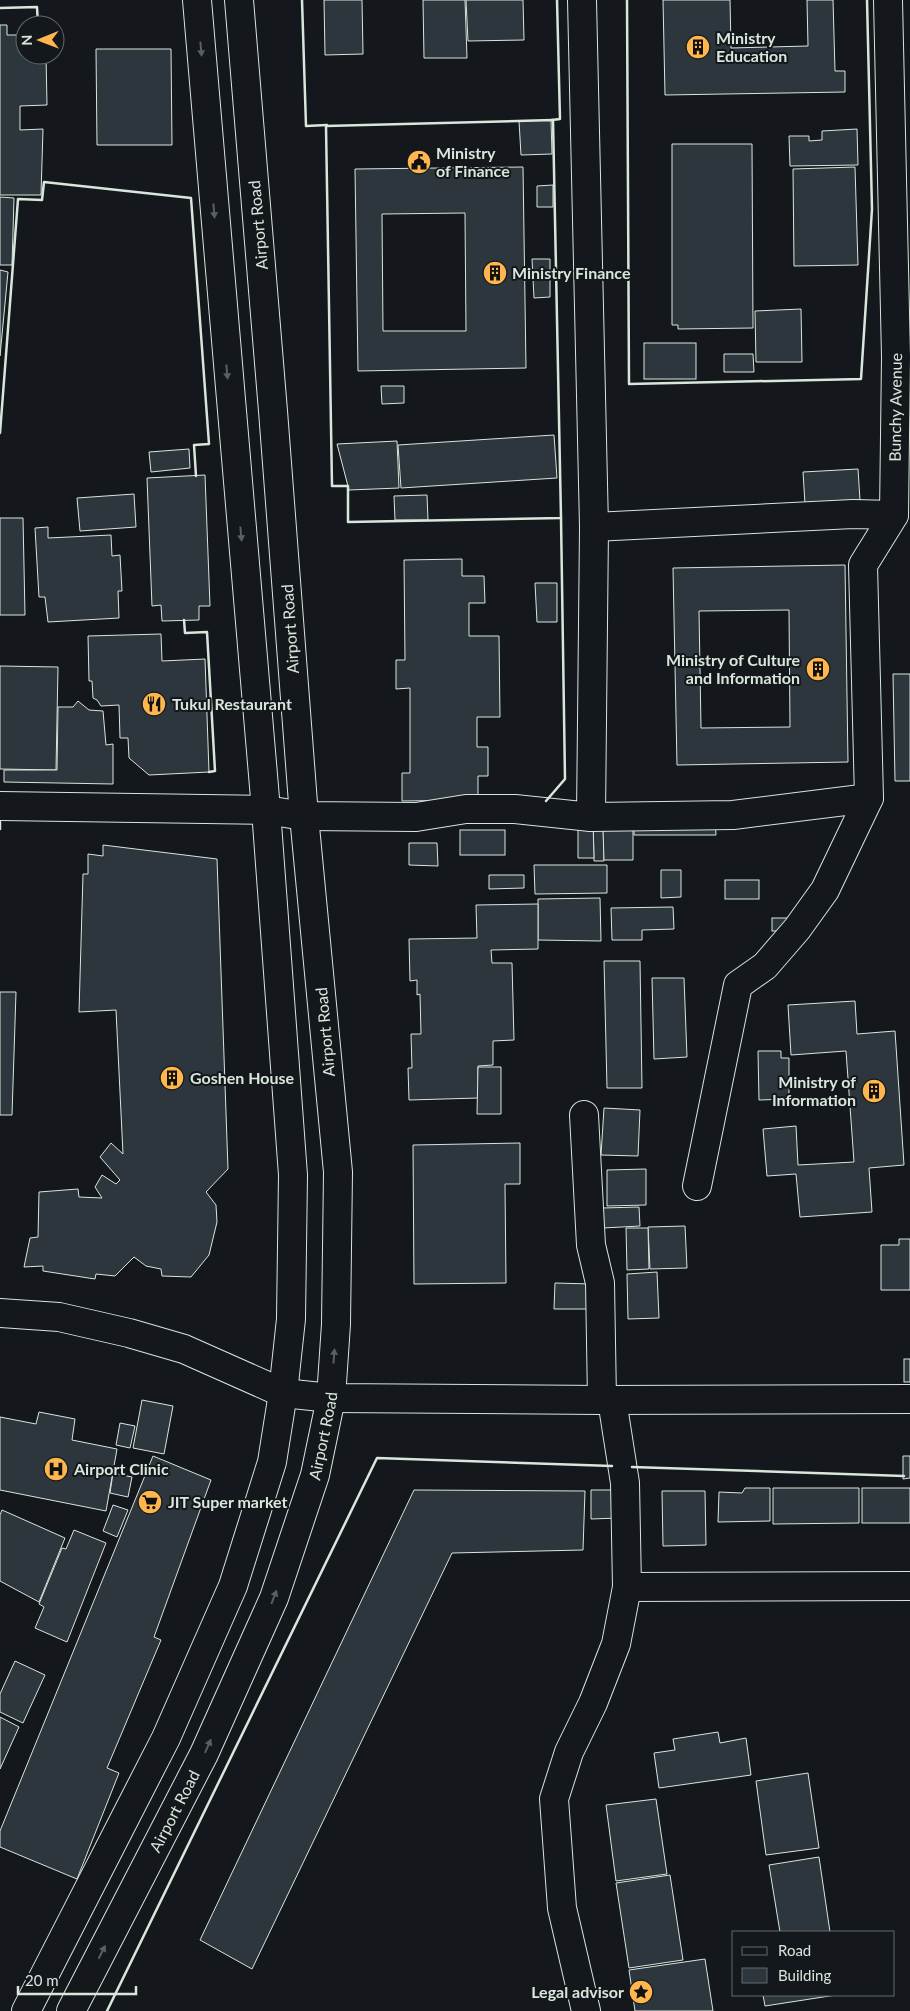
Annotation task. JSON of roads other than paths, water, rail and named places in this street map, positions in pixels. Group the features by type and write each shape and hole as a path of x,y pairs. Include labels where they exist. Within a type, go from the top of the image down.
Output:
{"main road":[{"path":"26,2011 166,1738 233,1586 272,1462 283,1393 291,1319 293,1175 266,810 230,410 197,0"},
{"name":"Airport Road","path":"71,2011 204,1754 274,1598 316,1475 331,1398 336,1324 338,1172 304,816 274,412 239,0"},
{"path":"582,0 594,528 592,817"},
{"name":"Bunchy Avenue","path":"888,0 901,177 894,515"},
{"path":"594,528 853,514 894,515"},
{"path":"697,1186 738,985 765,966 797,929 825,890 869,798 863,565 894,515"},
{"path":"0,806 266,810 304,816 416,817 466,809 515,809 592,817 733,815 869,798"},
{"path":"584,1116 591,1245 600,1283 607,1400 625,1484 627,1587 616,1644 593,1703 569,1752 554,1799 562,1908 586,2011"},
{"path":"0,1313 58,1318 129,1333 184,1349 283,1393 331,1398 607,1400 910,1399"},
{"path":"627,1587 910,1586"}],"place":[{"name":"Ministry Education","path":"698,47"},
{"name":"Ministry of Finance","path":"419,162"},
{"name":"Ministry Finance","path":"495,273"},
{"name":"Ministry of Culture and Information","path":"818,669"},
{"name":"Tukul Restaurant","path":"154,704"},
{"name":"Goshen House","path":"172,1078"},
{"name":"Ministry of Information","path":"874,1091"},
{"name":"Airport Clinic","path":"56,1469"},
{"name":"JIT Super market","path":"150,1502"},
{"name":"Legal advisor","path":"641,1992"}]}
